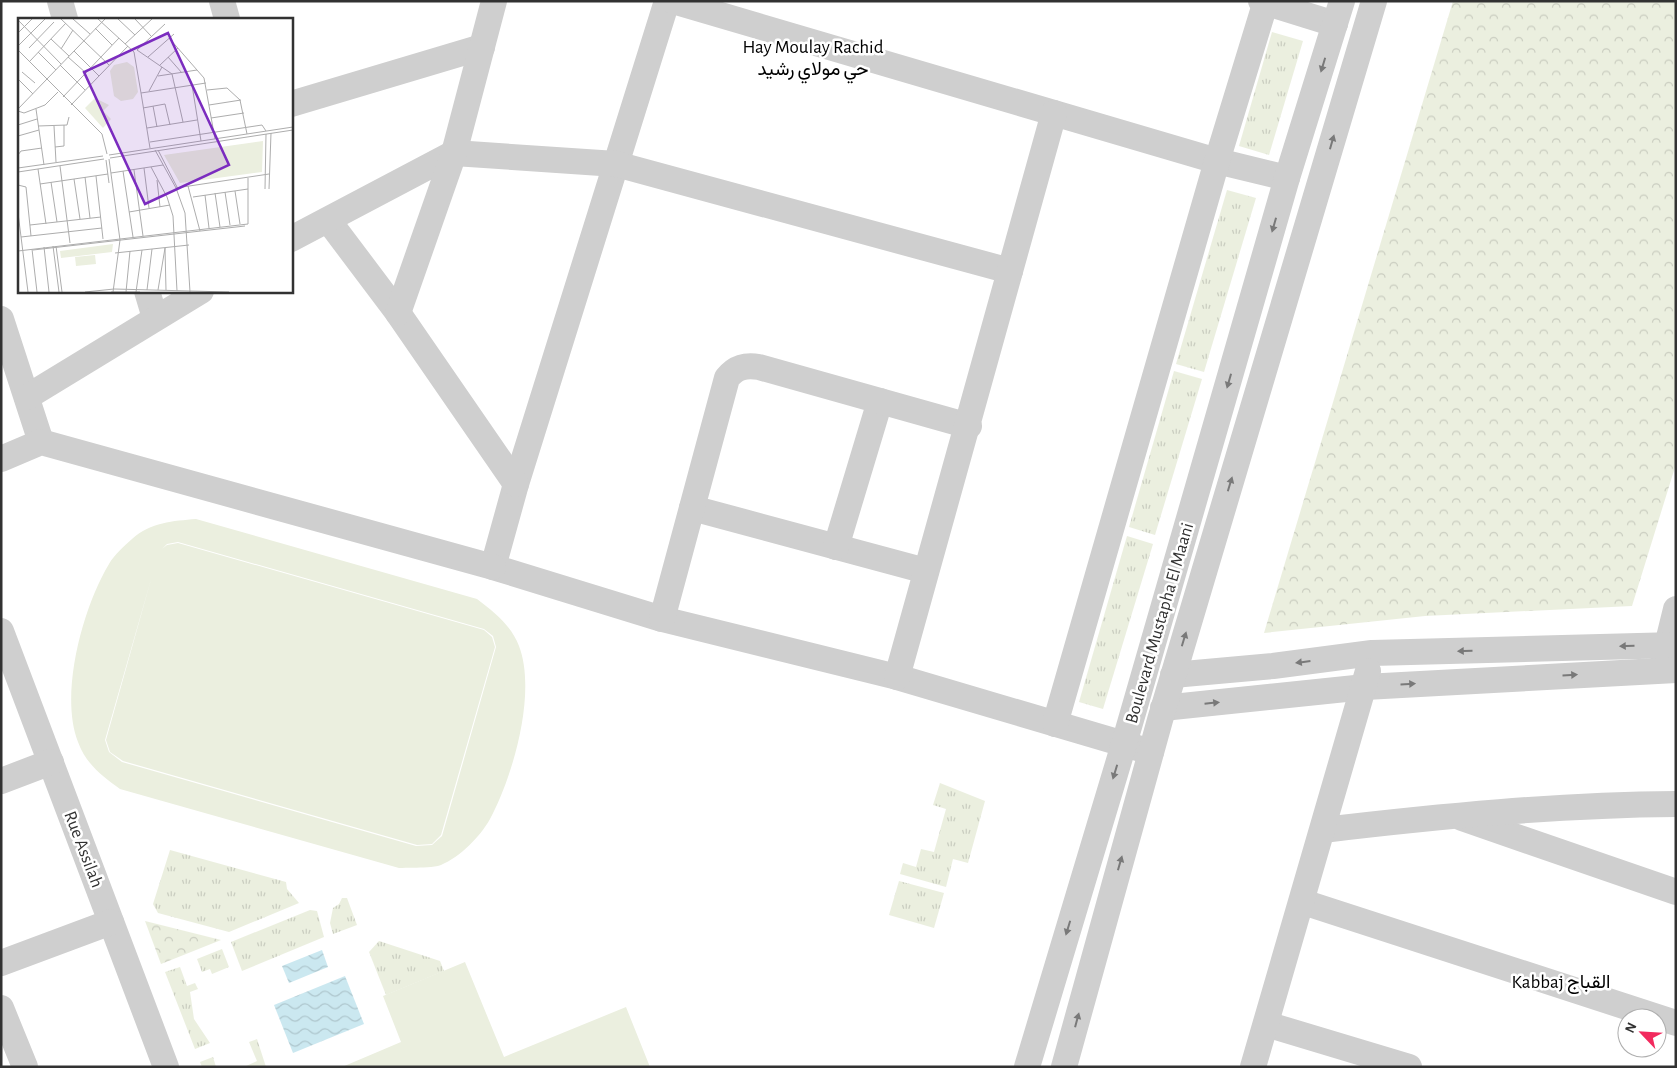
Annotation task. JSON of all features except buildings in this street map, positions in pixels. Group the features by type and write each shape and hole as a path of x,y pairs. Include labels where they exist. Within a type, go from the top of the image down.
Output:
{"street":[{"path":"222,1 227,18"},
{"path":"398,313 454,153 494,1"},
{"path":"493,567 516,484 666,1"},
{"path":"673,1 1217,160 1287,178"},
{"name":"Boulevard Mustapha El Maani","path":"1064,1067 1163,708 1374,1"},
{"path":"1055,724 1264,2 1339,13"},
{"name":"Boulevard Mustapha El Maani","path":"1027,1067 1124,744 1287,178 1339,13"},
{"path":"292,104 482,46"},
{"path":"897,678 926,571 969,426 1054,113"},
{"path":"292,234 328,220 454,153 616,164 1010,271"},
{"path":"328,220 398,313 516,484"},
{"path":"147,292 155,318"},
{"path":"27,397 199,292"},
{"path":"1,319 41,442"},
{"path":"662,619 726,378 732,371 749,366 759,367 969,426"},
{"path":"836,547 880,401"},
{"path":"1,459 41,442 493,567 662,619 897,678 1151,752"},
{"path":"692,508 926,571"},
{"path":"1670,657 1676,609"},
{"name":"Rue Assilah","path":"1,631 166,1067"},
{"path":"1253,1067 1365,687 1372,653"},
{"path":"1173,675 1273,666 1372,653 1670,657"},
{"path":"1163,708 1670,657"},
{"path":"1,781 51,762"},
{"path":"1323,830 1451,814 1588,805 1676,804"},
{"path":"1451,814 1676,892"},
{"path":"1303,902 1676,1023"},
{"path":"1,963 111,922"},
{"path":"1055,970 1088,979"},
{"path":"1,1008 15,1061"},
{"path":"1266,1024 1409,1067"}],"green space":[{"path":"1453,1 1676,1 1676,464 1632,606 1425,616 1264,633"},
{"path":"1272,32 1303,41 1269,155 1239,146"},
{"path":"1227,190 1256,198 1204,372 1176,364"},
{"path":"1174,371 1202,379 1155,535 1129,527"},
{"path":"196,519 477,599 507,625 516,638 524,665 524,710 520,734 499,801 486,826 462,852 441,865 399,868 120,789 101,774 85,757 78,742 73,722 71,700 77,651 83,627 99,582 111,561 139,533 171,522","holes":["178,542 484,629 493,636 496,647 442,836 432,845 416,846 122,762 109,752 105,740 152,576 106,740 110,752 123,761 417,845 432,844 441,835 495,647 492,637 484,630 178,543 167,545 162,549 167,544"]},
{"path":"1127,536 1153,544 1103,709 1079,702"},
{"path":"940,783 985,801 968,863 953,859 946,887 900,874 903,863 916,867 921,849 934,852 946,809 933,805"},
{"path":"170,850 286,882 287,889 299,903 229,932 158,913 153,904"},
{"path":"899,881 944,893 934,928 889,915"},
{"path":"342,898 347,898 357,925 333,934 330,923 333,908 339,904"},
{"path":"310,910 317,911 324,937 242,971 231,942"},
{"path":"145,921 221,940 161,964"},
{"path":"379,941 440,961 444,971 386,995 369,952"},
{"path":"222,949 229,967 212,974 210,969 202,972 197,959"},
{"path":"465,962 504,1057 626,1007 650,1067 342,1067 401,1042 383,996"},
{"path":"180,967 187,986 195,983 198,989 190,992 194,1019 210,1043 195,1049 165,972"},
{"path":"257,1039 266,1067 244,1067 257,1061 249,1042"},
{"path":"213,1057 216,1067 202,1067 200,1062"}],"water":[{"path":"322,950 328,967 289,983 282,966"},
{"path":"345,976 364,1024 293,1053 274,1005"}],"district":[{"name":"Hay Moulay Rachid حي مولاي رشيد","path":"813,57"},
{"name":"Kabbaj القباج","path":"1561,981"}]}
